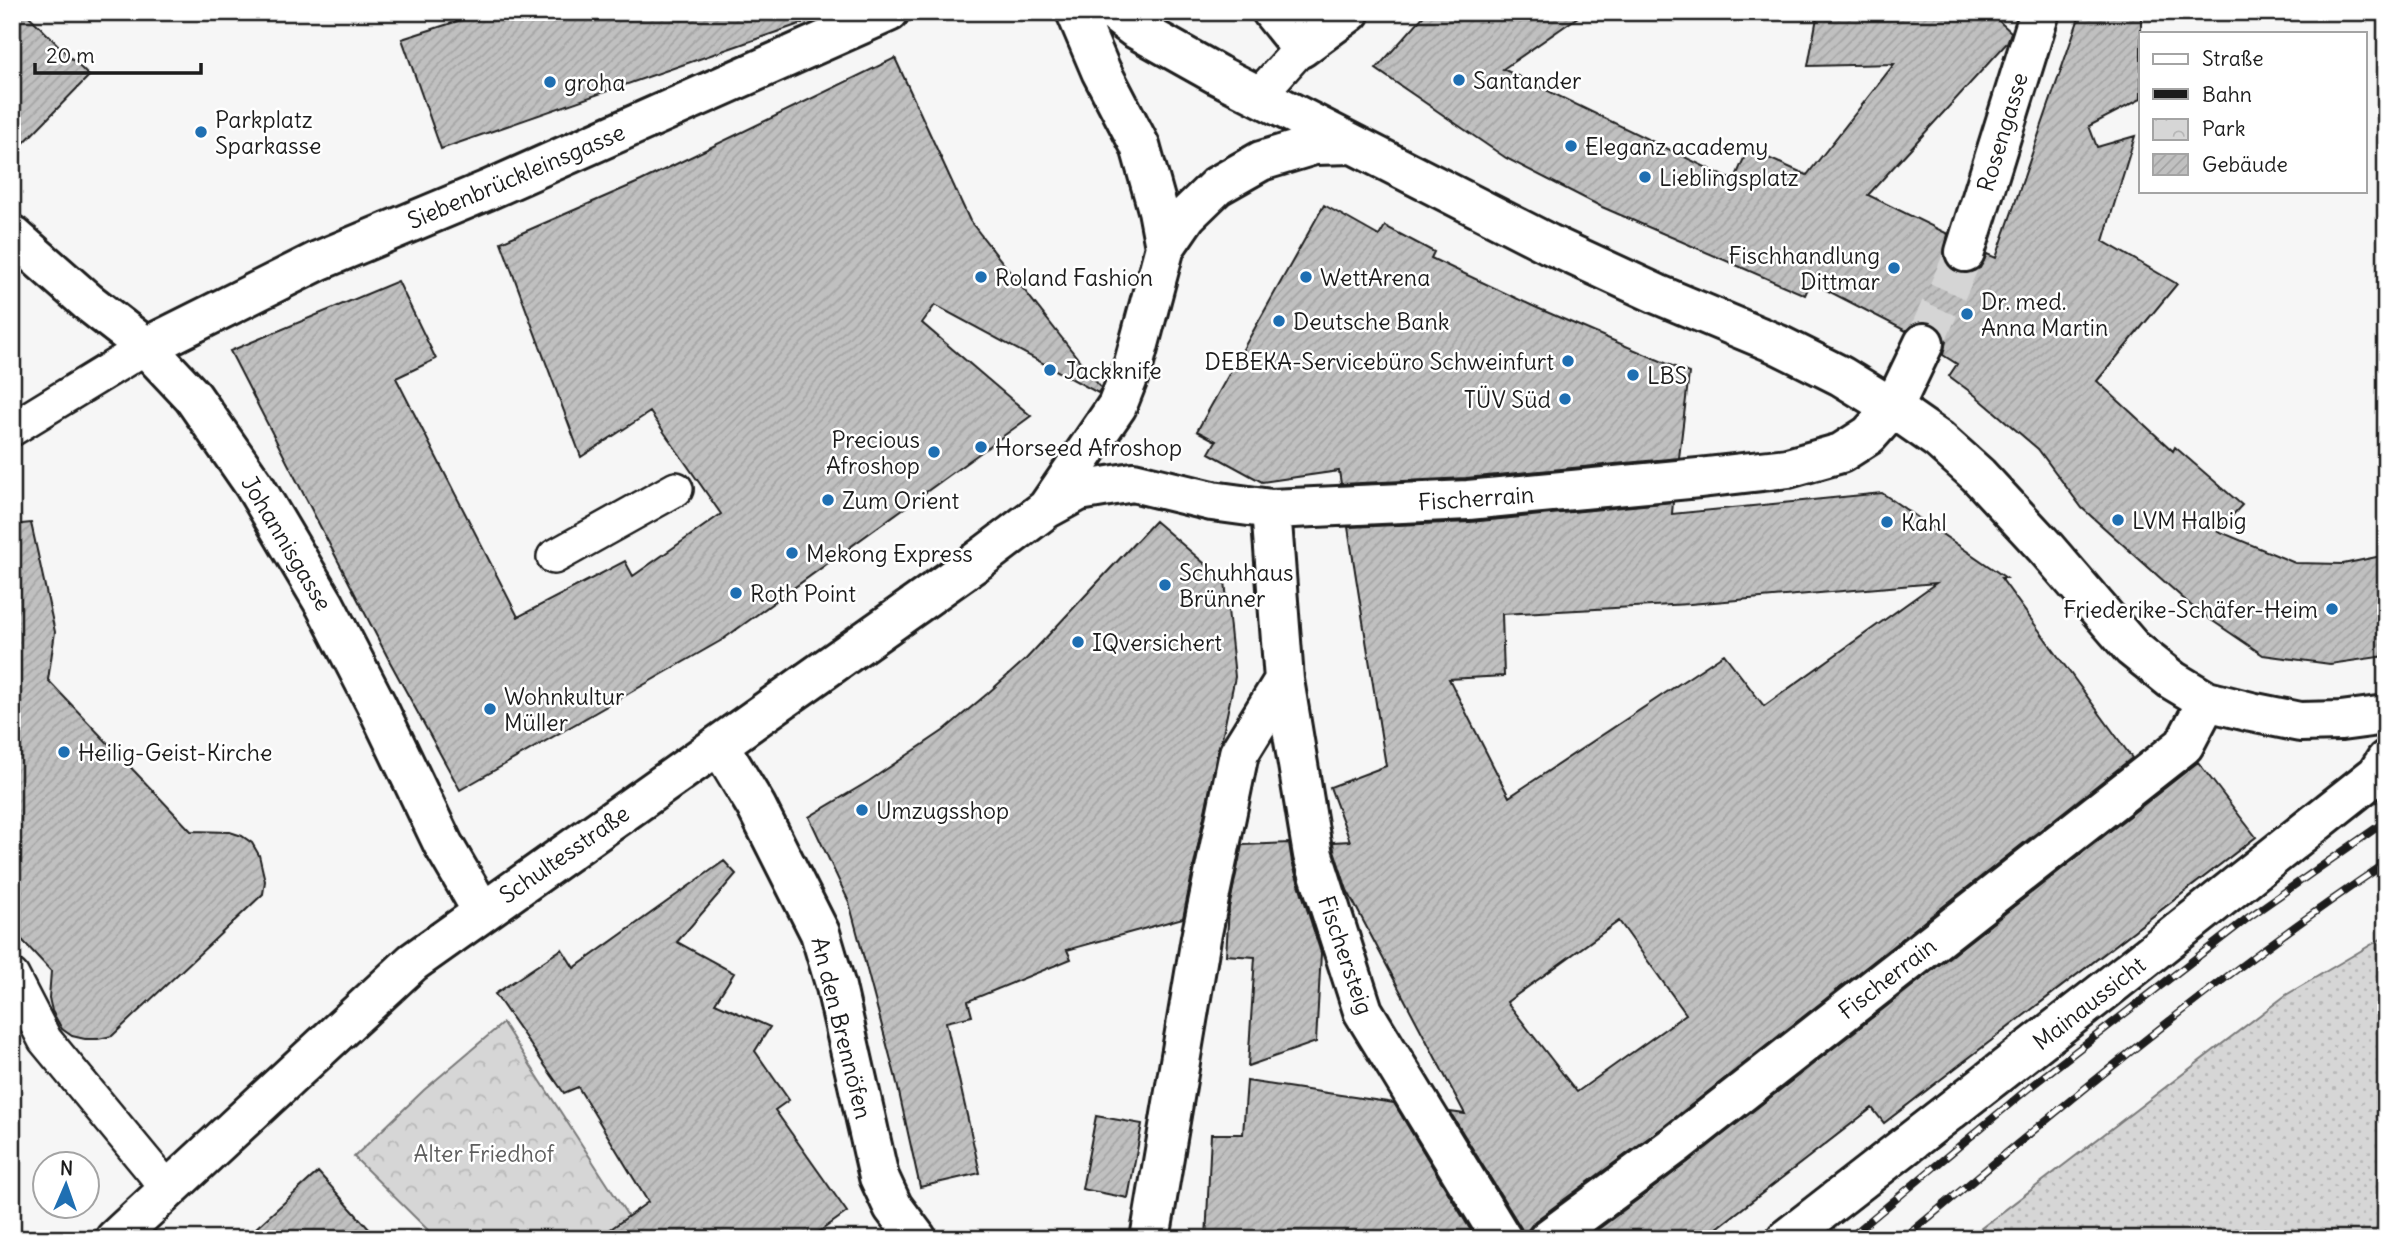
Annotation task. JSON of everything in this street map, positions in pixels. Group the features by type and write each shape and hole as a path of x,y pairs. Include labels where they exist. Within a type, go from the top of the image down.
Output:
{"street":[{"name":"Siebenbrückleinsgasse","path":"146,346 318,261 474,196 889,12"},
{"path":"1076,12 1101,71 1140,146 1165,247"},
{"path":"1113,12 1146,34 1259,95 1549,244 1657,294 1777,344 1840,376 1893,408 1939,440 1978,475 2133,648 2172,680 2207,701 2300,722 2341,721 2386,715"},
{"path":"1272,12 1301,48 1350,12"},
{"name":"Rosengasse","path":"1965,252 2040,12"},
{"path":"1046,509 1117,406 1134,363 1165,247 1187,215 1217,186 1261,161 1314,145 1353,144"},
{"name":"Johannisgasse","path":"12,235 88,302 146,346 193,397 254,485 324,605 376,704 443,844 482,911"},
{"path":"1893,408 1924,343"},
{"name":"Fischerrain","path":"1046,509 1079,491 1133,482 1212,501 1271,509 1468,500 1788,468 1841,453 1869,435 1893,408"},
{"name":"Schultesstraße","path":"114,1239 413,962 976,562 1046,509"},
{"name":"Fischersteig","path":"1271,509 1284,680 1312,855 1363,1011 1502,1239"},
{"path":"1150,1239 1201,939 1239,753 1284,680"},
{"name":"Fischerrain","path":"1548,1239 1675,1145 2184,745 2207,701"},
{"name":"An den Brennöfen","path":"719,745 756,806 820,933 836,987 879,1177 893,1207 917,1239"},
{"name":"Mainaussicht","path":"1786,1239 2283,850 2376,774 2386,760"}],"lane":[{"path":"1259,95 1301,48"},
{"path":"12,429 146,346"},
{"path":"554,557 676,489"},
{"path":"12,976 46,1040 168,1189"}],"green space":[{"path":"2386,936 2386,1239 1967,1239 2286,995"},
{"name":"Alter Friedhof","path":"503,1023 644,1239 437,1239 354,1157 424,1090"}],"building":[{"path":"12,12 25,12 89,76 12,155"},
{"path":"486,12 813,12 814,19 441,149 402,39"},
{"path":"1427,12 1585,12 1503,69 1734,181 1748,149 1807,175 1894,64 1808,66 1818,12 1989,12 2011,32 2007,43 1868,195 1948,234 1944,256 1949,266 1958,273 1969,273 1980,268 1987,254 1996,258 2081,12 2141,12 2139,100 2089,126 2097,147 2135,136 2103,241 2177,284 2097,381 2173,451 2175,447 2242,505 2218,531 2295,563 2343,564 2386,555 2386,656 2330,664 2263,655 2195,609 2082,508 2038,449 1949,376 1957,364 1943,355 1946,341 1942,331 1934,324 1922,321 1906,331 1811,282 1805,295 1602,207 1506,158 1376,69"},
{"path":"895,58 970,221 1101,388 1098,393 935,305 922,323 1031,416 722,640 460,790 390,662 230,351 398,281 436,359 396,378 518,617 625,561 633,576 721,514 650,412 581,457 501,242 641,181"},
{"path":"1324,205 1379,236 1385,226 1434,252 1431,258 1535,307 1689,373 1679,458 1466,478 1341,484 1339,471 1262,482 1209,453 1216,441 1197,431"},
{"path":"1882,493 2006,578 2001,578 2132,758 1662,1128 1535,1221 1528,1230 1527,1239 1524,1239 1521,1228 1450,1112 1465,1114 1347,890 1334,850 1333,842 1350,841 1330,787 1386,766 1348,527 1470,522 1673,502 1672,514","holes":["1936,583 1764,706 1724,654 1509,797 1449,679 1504,676 1502,614 1690,604","1619,921 1686,1014 1577,1092 1507,1002"]},
{"path":"1155,521 1225,581 1235,677 1183,918 1067,950 1071,959 968,1001 972,1016 946,1022 980,1173 920,1187 896,1079 849,902 809,817 869,781 943,731 987,694 1026,659"},
{"name":"Heilig-Geist-Kirche","path":"31,523 55,632 48,680 191,831 230,832 252,843 259,855 265,881 263,894 112,1036 98,1039 72,1036 62,1029 52,1011 49,998 51,971 12,929 12,525"},
{"path":"2198,762 2256,837 1884,1123 1872,1108 1703,1239 1585,1239 1688,1162"},
{"path":"1289,843 1292,862 1321,953 1316,1042 1248,1066 1255,957 1226,955 1229,908 1242,845"},
{"path":"724,861 736,874 677,942 734,973 715,1003 770,1027 755,1051 789,1100 775,1110 847,1212 809,1239 597,1239 648,1202 578,1087 564,1093 495,994 562,949 574,968"},
{"path":"1247,1081 1394,1103 1476,1239 1206,1239 1211,1134 1243,1134"},
{"path":"1096,1116 1142,1124 1128,1198 1082,1189"},
{"path":"318,1172 378,1239 244,1239"}],"tunnel":[{"path":"1924,343 1965,252"}],"railway":[{"path":"1848,1239 2030,1087 2249,917 2386,821"},
{"path":"1903,1239 2080,1092 2200,997 2386,863"}],"place":[{"name":"Santander","path":"1459,80"},
{"name":"groha","path":"550,82"},
{"name":"Parkplatz Sparkasse","path":"201,132"},
{"name":"Eleganz academy","path":"1571,146"},
{"name":"Lieblingsplatz","path":"1645,177"},
{"name":"Fischhandlung Dittmar","path":"1894,268"},
{"name":"Roland Fashion","path":"981,277"},
{"name":"WettArena","path":"1306,277"},
{"name":"Dr. med. Anna Martin","path":"1967,314"},
{"name":"Deutsche Bank","path":"1279,321"},
{"name":"DEBEKA-Servicebüro Schweinfurt","path":"1568,361"},
{"name":"Jackknife","path":"1050,370"},
{"name":"LBS","path":"1633,375"},
{"name":"TÜV Süd","path":"1565,399"},
{"name":"Horseed Afroshop","path":"981,447"},
{"name":"Precious Afroshop","path":"934,452"},
{"name":"Zum Orient","path":"828,500"},
{"name":"LVM Halbig","path":"2118,520"},
{"name":"Kahl","path":"1887,522"},
{"name":"Mekong Express","path":"792,553"},
{"name":"Schuhhaus Brünner","path":"1165,585"},
{"name":"Roth Point","path":"736,593"},
{"name":"Friederike-Schäfer-Heim","path":"2332,609"},
{"name":"IQversichert","path":"1078,642"},
{"name":"Wohnkultur Müller","path":"490,709"},
{"name":"Heilig-Geist-Kirche","path":"64,752"},
{"name":"Umzugsshop","path":"862,810"}]}
